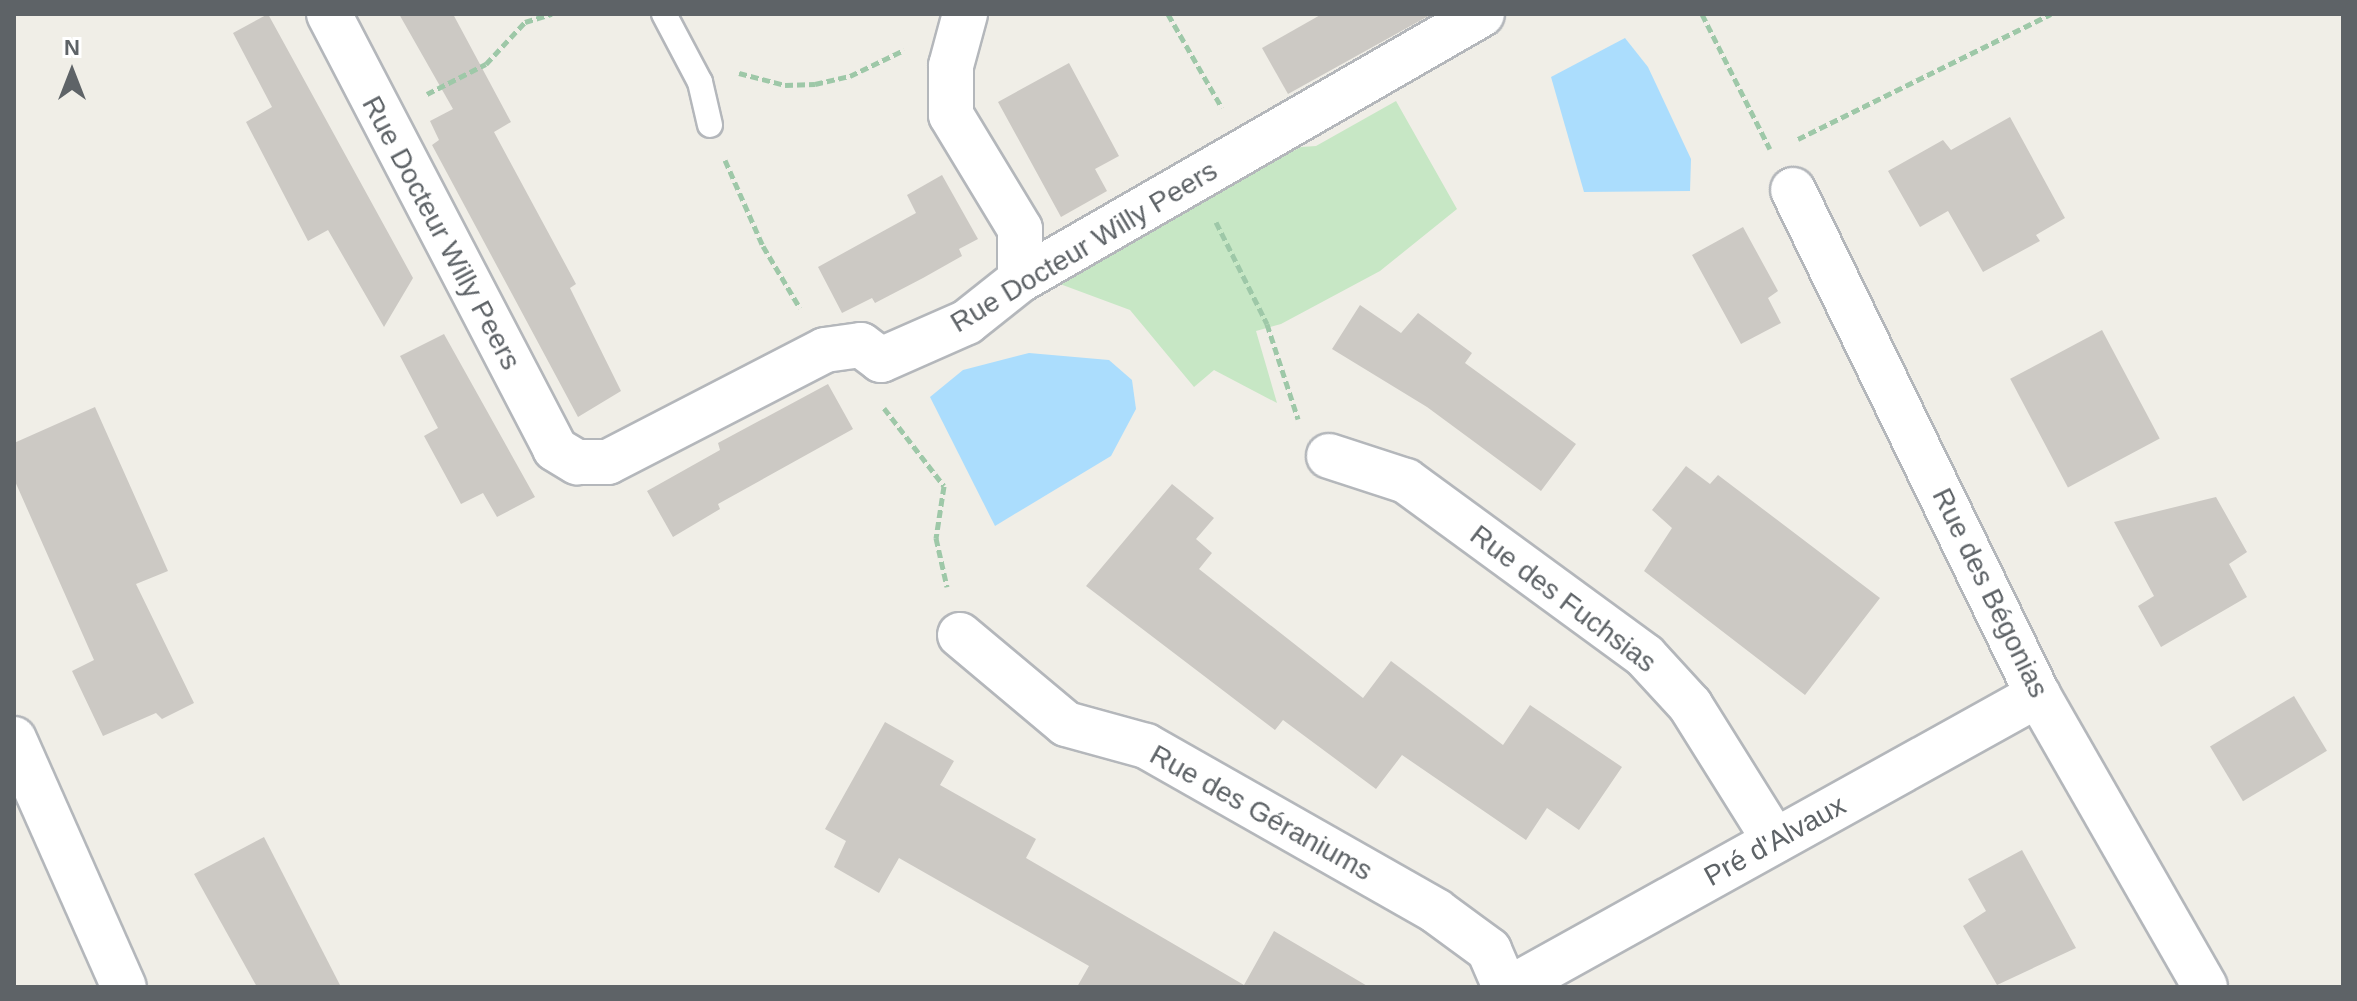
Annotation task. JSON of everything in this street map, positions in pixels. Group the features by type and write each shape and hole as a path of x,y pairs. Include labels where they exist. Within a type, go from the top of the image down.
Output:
{"street":[{"name":"Rue Docteur Willy Peers","path":"329,14 380,118 555,449 577,462 608,462 831,348 861,345 881,360 967,322 1020,280 1482,14"},
{"path":"964,18 951,66 951,115 1020,229 1020,280"},
{"name":"Rue des Bégonias","path":"1793,190 2038,695 2205,987"},
{"name":"Rue des Fuchsias","path":"1329,456 1406,481 1645,656 1690,705 1775,841"},
{"name":"Rue des Géraniums","path":"960,635 1066,724 1146,746 1436,911 1489,950 1505,987"},
{"name":"Pré d'Alvaux","path":"1512,987 2038,695"},
{"path":"14,739 124,987"}],"lane":[{"path":"664,14 700,82 710,125"}],"path":[{"path":"380,118 486,64 525,22 552,14"},
{"path":"1168,14 1247,150"},
{"path":"1702,14 1772,152 2051,14"},
{"path":"700,82 744,72 785,85 850,76 964,18"},
{"path":"710,125 763,246 831,348 944,486 936,538 960,635"},
{"path":"1195,178 1267,324 1300,425 1329,456"}],"green space":[{"path":"1396,101 1457,209 1380,271 1281,324 1256,331 1277,403 1214,370 1194,387 1130,310 1060,284 1224,187 1301,147 1316,146"}],"water":[{"path":"1625,38 1648,67 1691,159 1690,191 1584,192 1551,77"},
{"path":"1029,353 1109,360 1132,380 1136,409 1111,456 995,526 930,397 963,370"}],"building":[{"path":"268,14 413,278 384,327 328,230 308,241 246,122 272,107 233,33"},
{"path":"399,14 453,14 511,122 494,132 576,284 570,288 621,391 578,417 432,145 439,140 430,121 453,109"},
{"path":"1322,14 1432,14 1288,94 1262,48"},
{"path":"1069,63 1119,156 1095,169 1107,191 1061,217 998,102"},
{"path":"2010,117 2065,218 2036,235 2040,241 1983,272 1948,211 1920,227 1888,171 1943,140 1951,150"},
{"path":"942,175 978,239 959,249 962,256 923,278 875,303 872,298 842,313 818,267 916,213 907,195"},
{"path":"1743,227 1778,291 1768,298 1781,323 1741,344 1692,255"},
{"path":"1360,305 1401,333 1418,313 1472,353 1465,363 1576,444 1541,491 1427,407 1332,349"},
{"path":"2102,330 2160,439 2068,487 2010,379"},
{"path":"444,334 535,497 497,517 483,493 461,504 424,436 438,428 400,356"},
{"path":"828,384 853,429 718,504 720,509 673,537 647,491 720,450 718,443"},
{"path":"95,407 168,571 136,584 194,703 162,719 156,713 103,736 72,671 94,660 14,479 14,443"},
{"path":"1686,466 1710,484 1718,475 1880,598 1805,695 1644,571 1672,528 1652,510"},
{"path":"1172,484 1214,518 1196,539 1212,553 1199,569 1363,698 1391,661 1503,745 1530,705 1622,767 1579,830 1547,808 1526,840 1402,755 1376,789 1283,720 1275,730 1086,586"},
{"path":"2216,497 2247,552 2229,564 2247,597 2161,647 2138,606 2154,596 2114,522"},
{"path":"2294,696 2327,751 2243,801 2210,746"},
{"path":"885,722 954,761 940,785 1036,839 1026,858 1244,985 1274,931 1369,987 1077,987 1089,966 899,858 879,893 834,867 846,841 825,829"},
{"path":"264,837 341,987 257,987 194,874"},
{"path":"2022,850 2076,948 1997,985 1963,926 1986,911 1968,879"}]}
